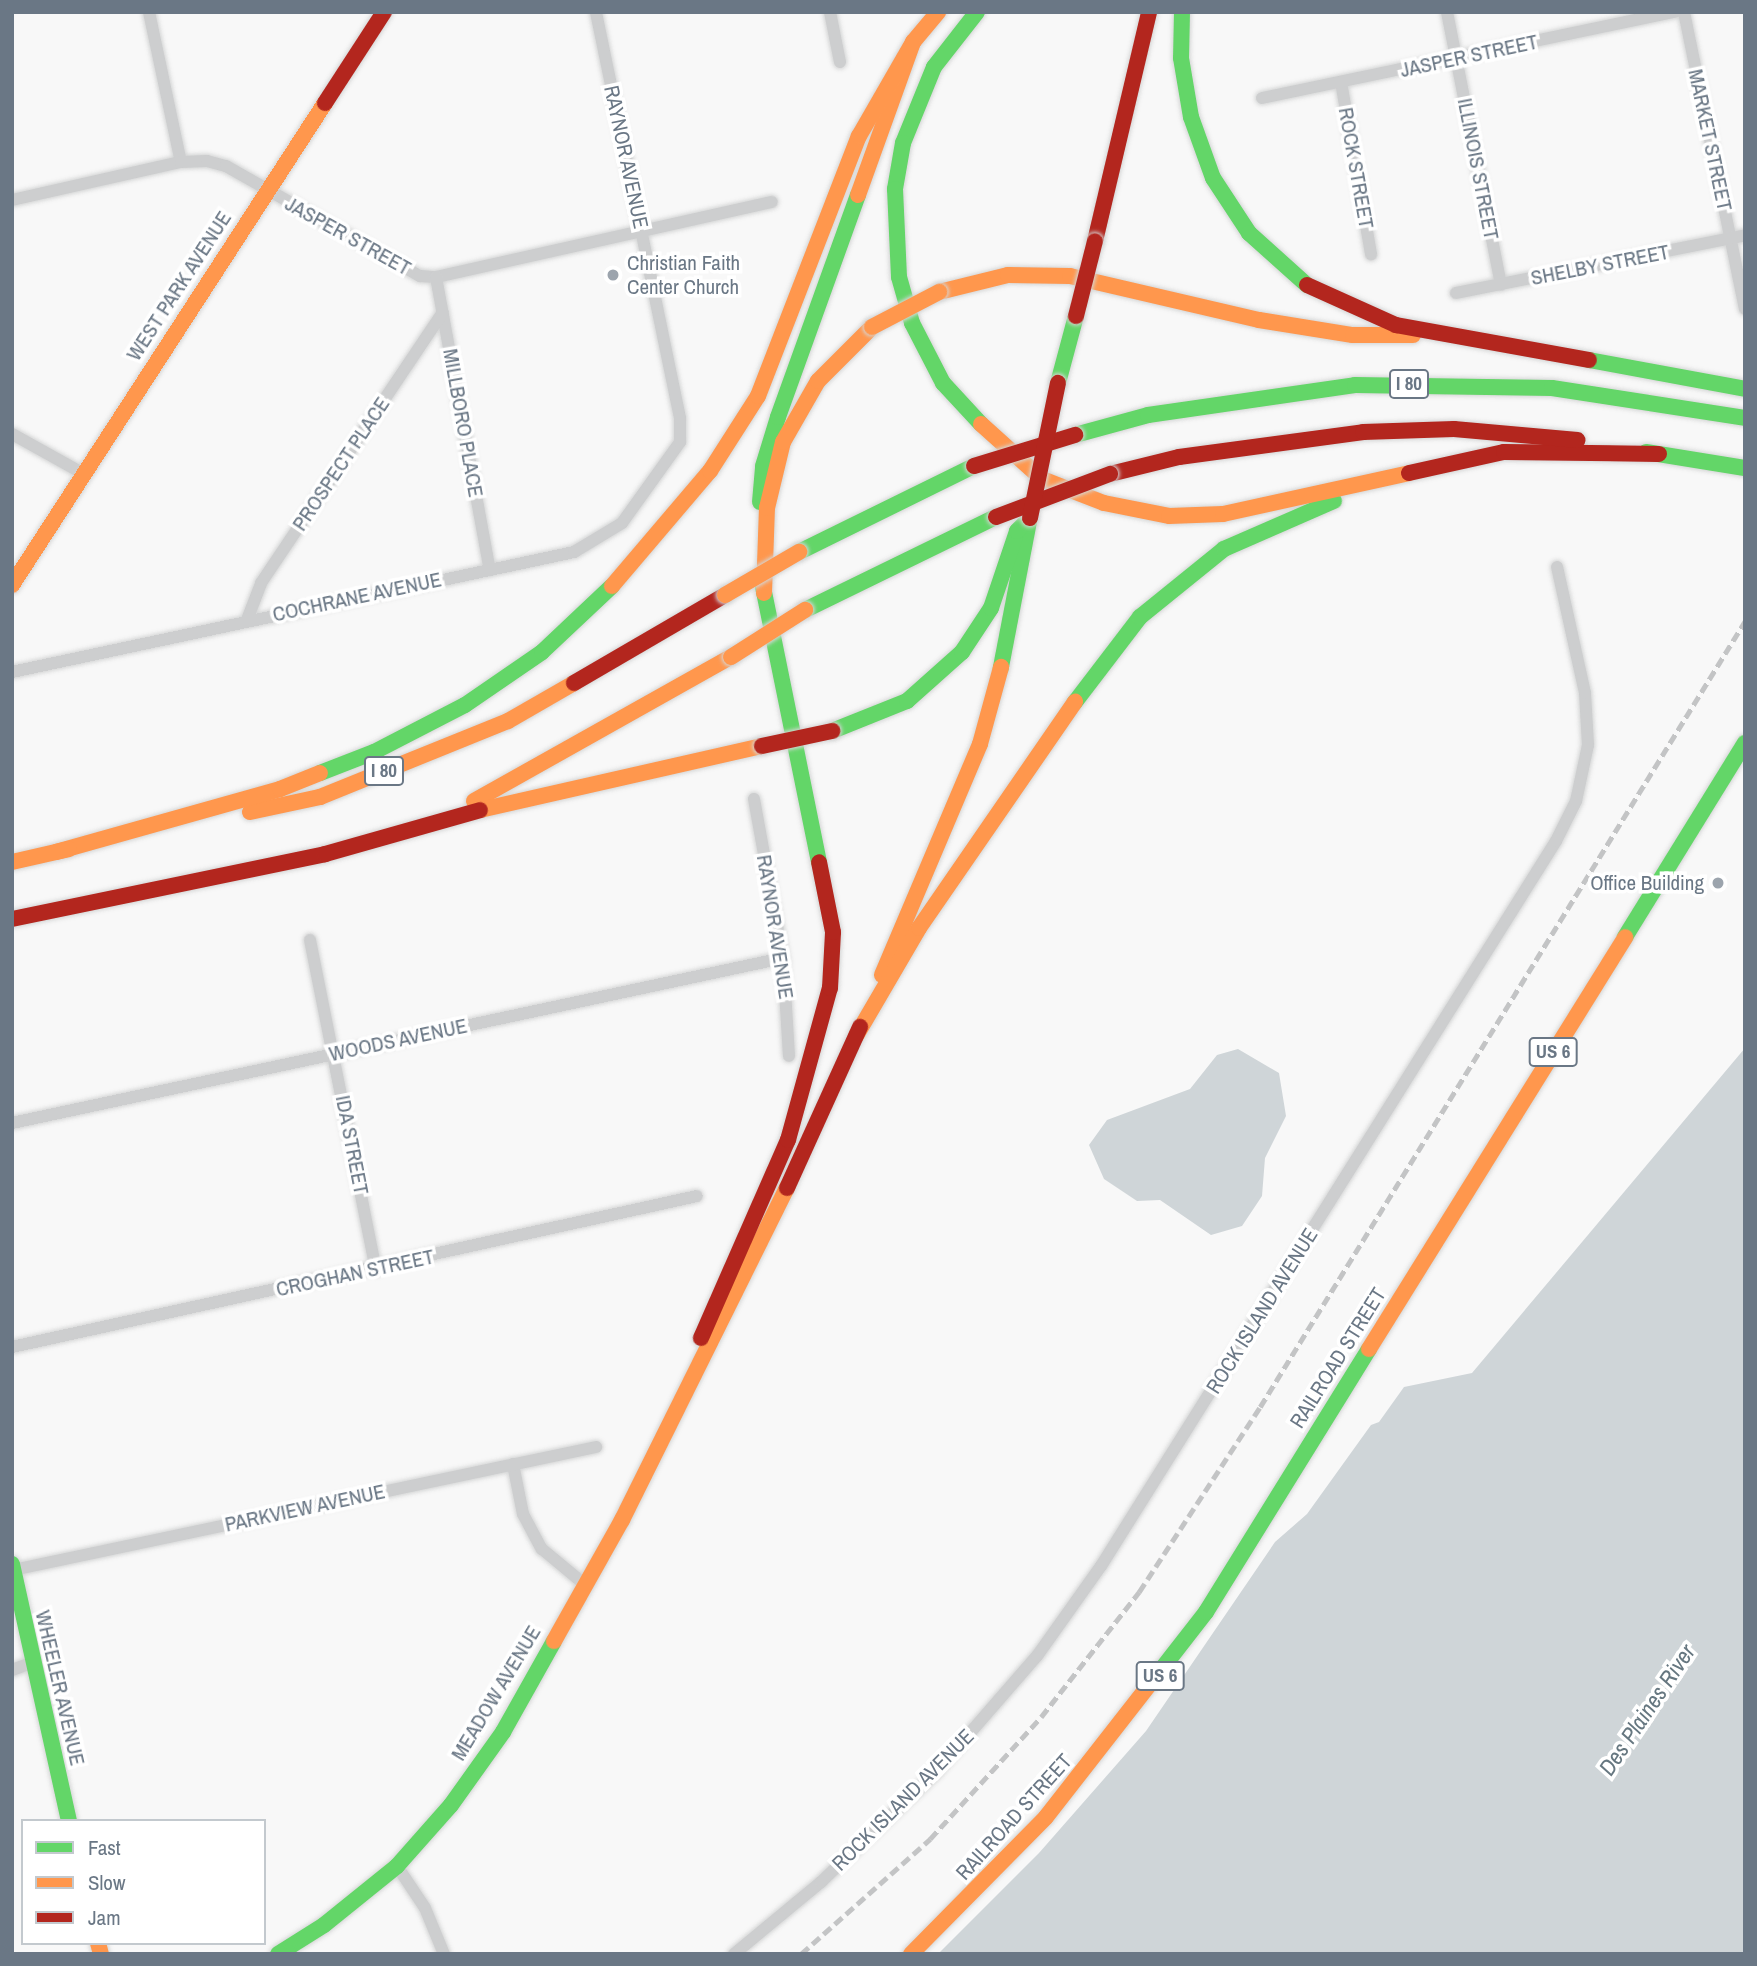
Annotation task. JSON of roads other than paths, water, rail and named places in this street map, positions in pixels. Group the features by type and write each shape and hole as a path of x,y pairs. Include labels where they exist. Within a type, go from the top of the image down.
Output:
{"main road":[{"name":"WEST PARK AVENUE","path":"12,585 82,473 384,12"},
{"path":"56,852 280,789 374,752 465,705 542,652 595,606 710,471 758,396 859,136 913,42 939,12"},
{"path":"977,12 934,67 914,111 895,188 894,224 899,277 925,352 960,405 998,443 1042,479 1104,503 1169,516 1223,514 1435,464 1504,452 1660,454"},
{"path":"662,1436 765,1238 856,1036 980,744 999,678 1058,383 1095,241 1149,12"},
{"path":"1182,12 1181,58 1191,117 1213,178 1248,233 1309,287 1396,325 1745,389"},
{"path":"662,1436 788,1140 808,1081 830,988 833,932 764,593 759,545 763,466 913,42"},
{"path":"764,593 766,508 783,442 818,382 872,327 939,292 1008,275 1070,276 1259,320 1353,335 1437,333"},
{"name":"I 80","path":"12,862 320,797 508,721 799,552 974,466 1149,415 1355,385 1552,388 1745,418"},
{"name":"I 80","path":"12,919 325,854 441,819 603,733 805,610 996,517 1110,474 1179,457 1271,442 1441,430 1542,434 1745,468"},
{"path":"856,1036 919,928 1100,667 1140,617 1224,549 1295,516 1435,464"},
{"path":"441,819 535,794 832,731 906,701 962,652 991,608 1017,531 1030,518"},
{"name":"RAILROAD STREET","path":"911,1954 1046,1817 1206,1612 1745,743"},
{"name":"MEADOW AVENUE","path":"278,1954 324,1925 397,1866 452,1805 502,1732 583,1583 622,1520 662,1436"},
{"name":"WHEELER AVENUE","path":"13,1567 31,1663 69,1819"}],"street":[{"path":"149,12 181,162"},
{"name":"RAYNOR AVENUE","path":"596,12 680,418 680,443 668,464"},
{"path":"830,12 840,62"},
{"name":"ILLINOIS STREET","path":"1447,12 1501,285"},
{"name":"JASPER STREET","path":"1262,98 1675,12"},
{"name":"MARKET STREET","path":"1684,12 1745,309"},
{"name":"ROCK STREET","path":"1340,82 1371,254"},
{"name":"JASPER STREET","path":"12,200 181,162 226,166 420,276 436,277 772,202"},
{"name":"SHELBY STREET","path":"1456,293 1745,235"},
{"name":"MILLBORO PLACE","path":"436,277 490,570"},
{"name":"PROSPECT PLACE","path":"247,620 261,583 443,312"},
{"path":"12,434 82,473"},
{"name":"COCHRANE AVENUE","path":"12,672 574,552 598,541 622,523 668,464"},
{"name":"ROCK ISLAND AVENUE","path":"734,1954 821,1882 936,1772 1037,1656 1101,1566 1556,841 1576,801 1588,745 1585,693 1557,567"},
{"name":"RAYNOR AVENUE","path":"754,799 783,958 789,1056"},
{"name":"IDA STREET","path":"310,940 376,1269"},
{"name":"WOODS AVENUE","path":"12,1123 783,958"},
{"name":"CROGHAN STREET","path":"12,1347 376,1269 697,1196"},
{"name":"PARKVIEW AVENUE","path":"13,1567 596,1447"},
{"path":"513,1464 523,1514 542,1549 583,1583"},
{"path":"12,1670 31,1663"},
{"path":"397,1866 425,1908 444,1954"}],"water":[{"name":"Des Plaines River","path":"1745,1048 1745,1954 938,1954 1039,1853 1146,1731 1275,1542 1307,1514 1371,1425 1379,1422 1404,1387 1472,1373"},
{"path":"1238,1049 1279,1073 1286,1116 1265,1158 1262,1196 1242,1226 1211,1235 1160,1200 1137,1201 1104,1179 1089,1145 1107,1120 1190,1089 1217,1055"}],"railway":[{"path":"801,1954 930,1839 1041,1717 1139,1592 1260,1407 1745,621"}],"place":[{"name":"Christian Faith Center Church","path":"613,275"},
{"name":"Office Building","path":"1718,883"}]}
